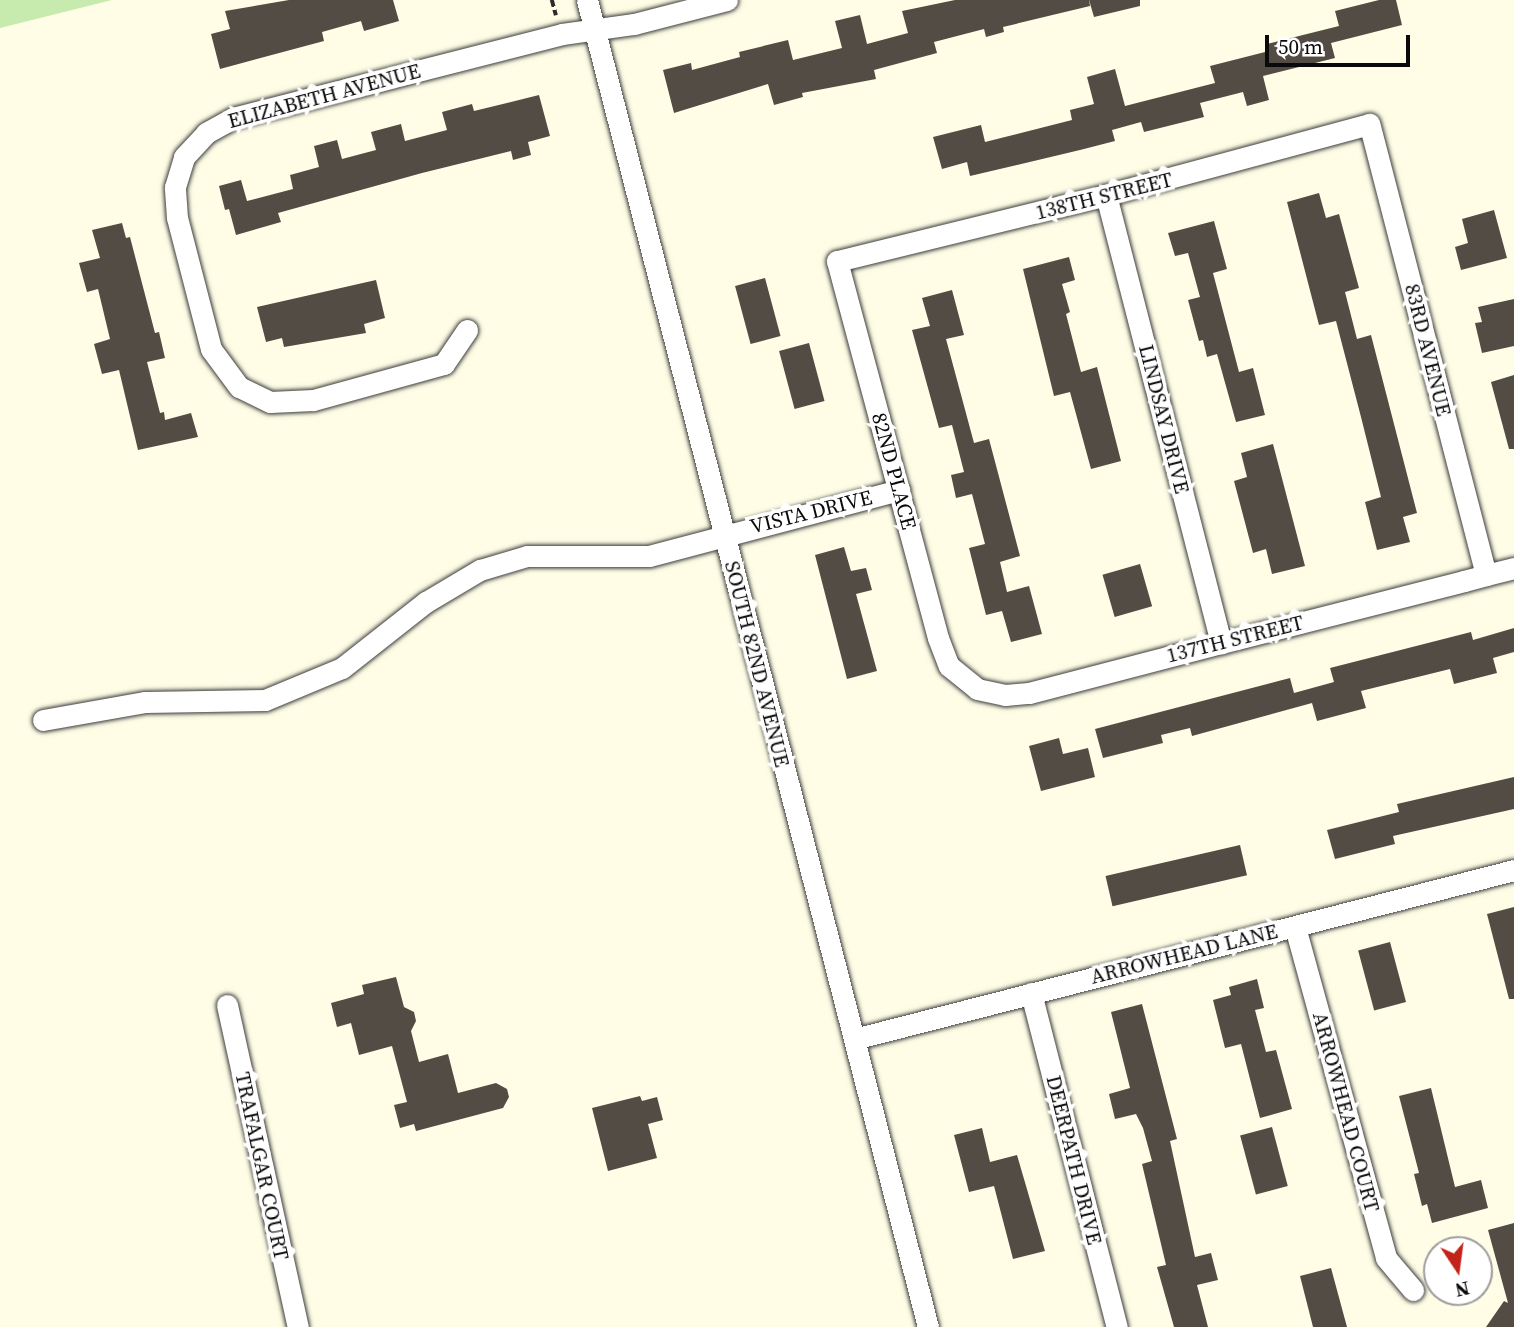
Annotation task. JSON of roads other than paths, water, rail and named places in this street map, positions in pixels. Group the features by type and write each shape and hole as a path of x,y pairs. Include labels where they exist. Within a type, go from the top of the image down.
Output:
{"street":[{"name":"SOUTH 82ND AVENUE","path":"587,0 928,1327"},
{"name":"ELIZABETH AVENUE","path":"467,330 444,365 313,400 270,402 240,387 217,363 211,349 177,218 179,169 206,133 233,118 562,34 596,30 727,0"},
{"name":"138TH STREET","path":"837,261 1107,195 1369,124"},
{"name":"83RD AVENUE","path":"1369,124 1486,575"},
{"name":"LINDSAY DRIVE","path":"1107,195 1221,643"},
{"name":"82ND PLACE","path":"837,261 938,638 959,677"},
{"name":"VISTA DRIVE","path":"43,720 145,702 265,700 342,668 426,602 480,570 527,556 649,556 724,534 899,490"},
{"name":"137TH STREET","path":"959,677 989,693 1029,693 1514,568"},
{"name":"ARROWHEAD LANE","path":"854,1039 1514,870"},
{"name":"ARROWHEAD COURT","path":"1295,927 1386,1258 1413,1290"},
{"name":"DEERPATH DRIVE","path":"1031,993 1117,1327"},
{"name":"TRAFALGAR COURT","path":"227,1005 298,1327"}]}
